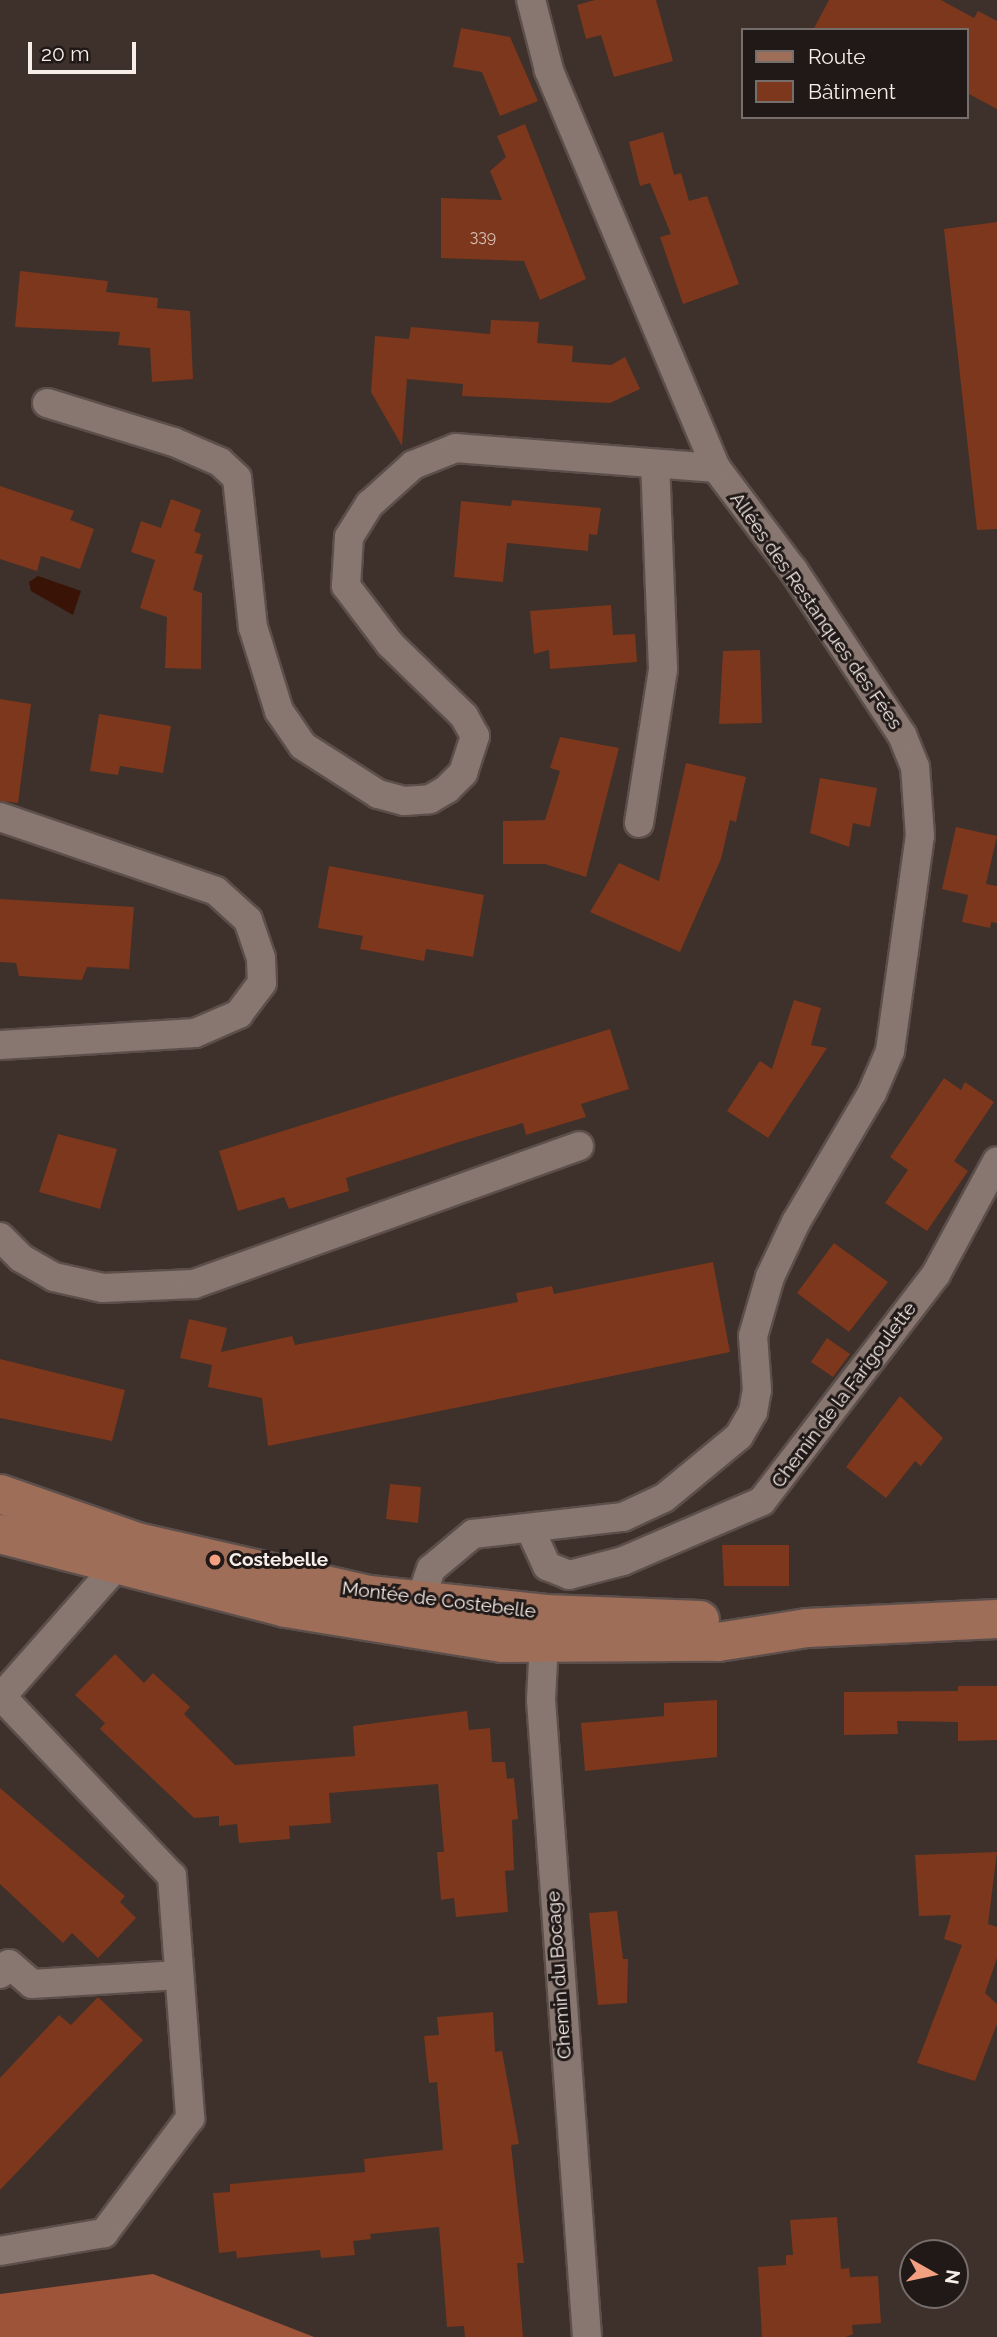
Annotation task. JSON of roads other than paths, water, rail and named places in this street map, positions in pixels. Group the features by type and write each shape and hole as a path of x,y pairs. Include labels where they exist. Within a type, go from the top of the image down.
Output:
{"main road":[{"name":"Montée de Costebelle","path":"0,1494 128,1552"},
{"name":"Montée de Costebelle","path":"0,1534 270,1574 415,1616 545,1629 807,1628 997,1619"}],"street":[{"name":"Allées des Restanques des Fées","path":"415,1616 431,1569 473,1534 530,1530 623,1517 664,1497 739,1436 753,1412 757,1390 753,1336 767,1287 796,1222 872,1093 890,1051 917,880 915,767 902,735 852,655 716,468 549,70 531,0"},
{"path":"47,403 174,442 220,462 237,478 253,627 262,671 279,711 303,746 378,794 404,802 430,799 447,789 463,773 475,736 464,716 390,644 346,586 349,537 370,504 413,465 456,447 716,468"},
{"path":"639,823 663,668 655,572 655,464"},
{"path":"0,817 216,891 248,920 261,958 262,983 239,1014 195,1033 0,1045"},
{"path":"0,1237 21,1258 54,1277 103,1288 194,1284 579,1146"},
{"name":"Chemin de la Farigoulette","path":"530,1530 547,1566 569,1575 623,1561 762,1501 936,1274 997,1161"},
{"path":"0,2251 104,2233 190,2118 172,1875 1,1695 128,1552"},
{"name":"Chemin du Bocage","path":"545,1629 545,1768 587,2337"},
{"path":"0,1974 9,1964 32,1984 179,1975"}],"place":[{"name":"Costebelle","path":"215,1560"}]}
